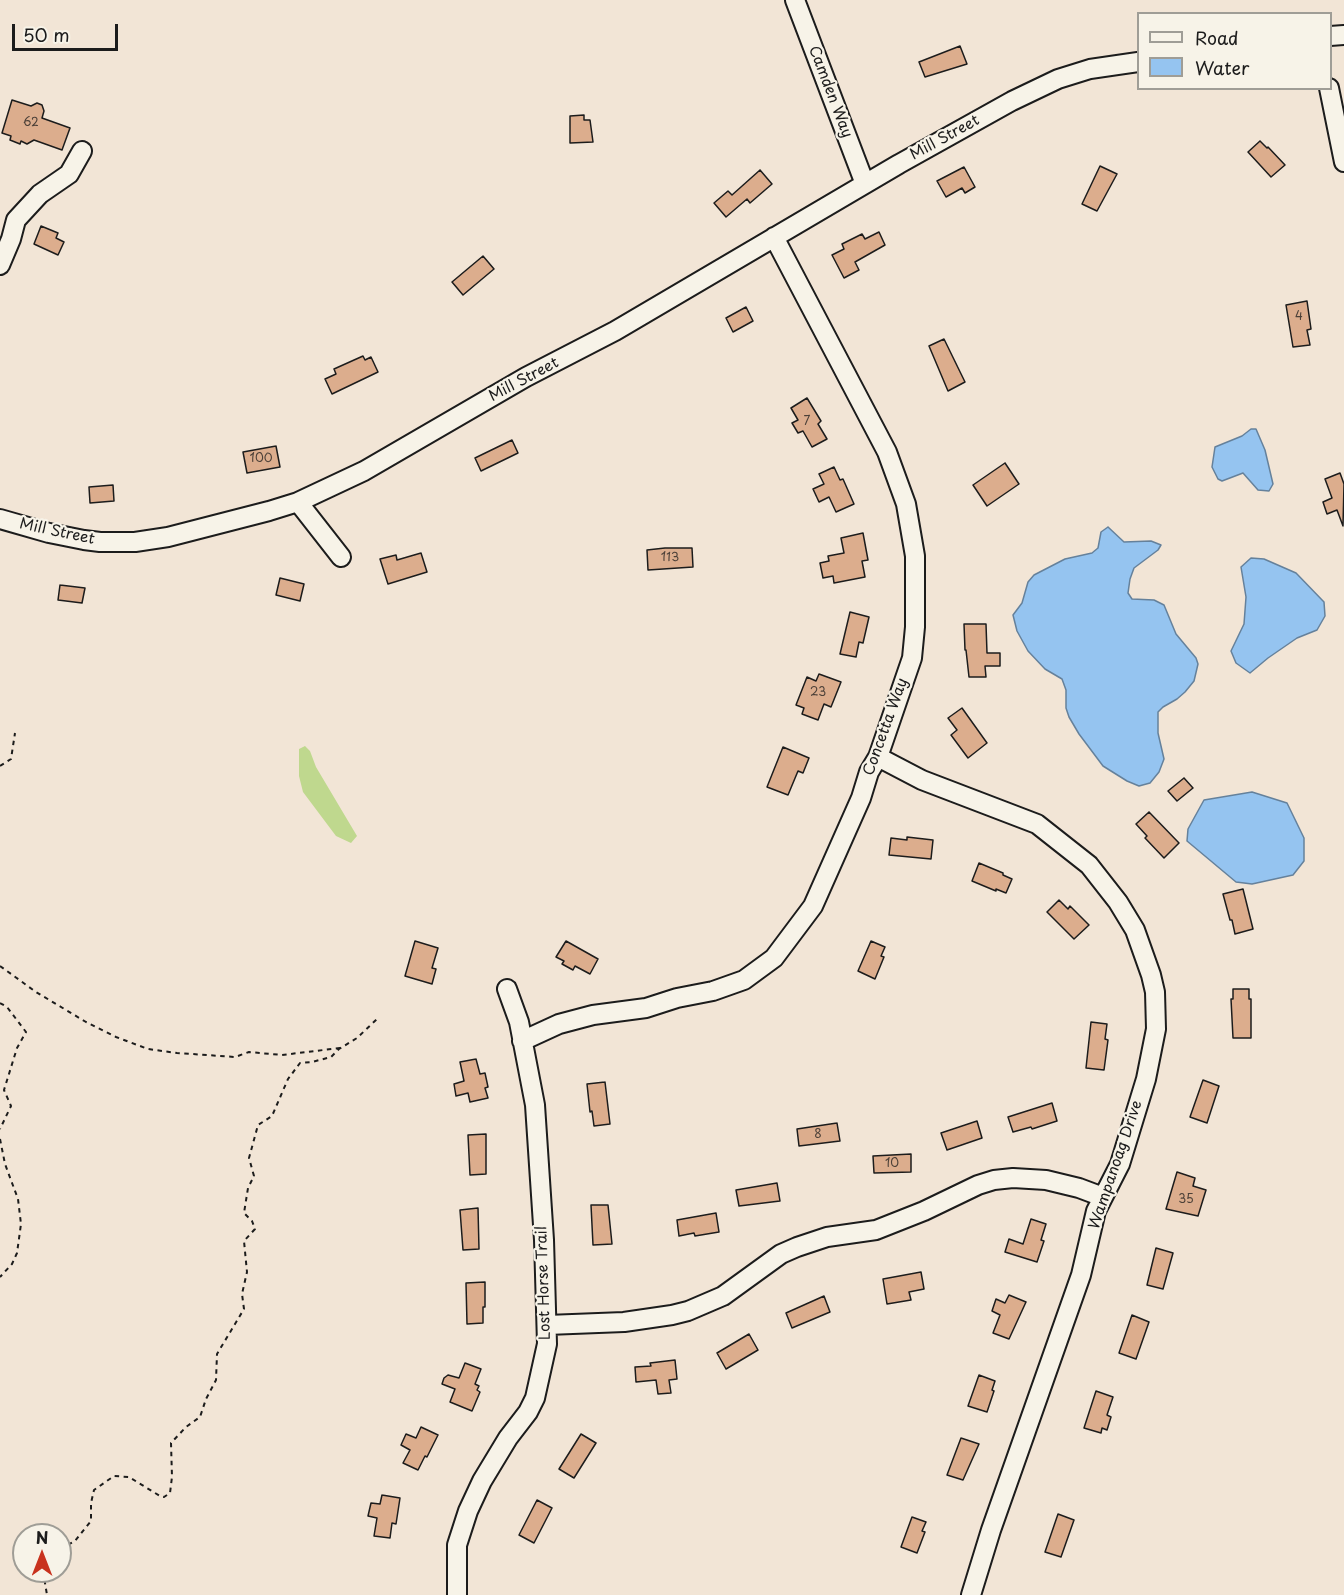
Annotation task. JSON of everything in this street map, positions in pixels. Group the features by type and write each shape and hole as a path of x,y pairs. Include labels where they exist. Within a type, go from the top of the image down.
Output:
{"street":[{"name":"Camden Way","path":"795,0 865,184"},
{"name":"Mill Street","path":"0,519 84,540 135,542 168,537 269,512 298,502 364,471 526,377 615,331 865,184 1012,101 1058,79 1090,69 1137,62"},
{"path":"1329,90 1344,162"},
{"path":"0,265 11,239 16,219 40,194 69,174 82,151"},
{"name":"Concetta Way","path":"522,1041 559,1024 593,1015 646,1008 677,998 713,991 744,980 774,958 813,906 861,798 869,771 878,757 912,658 915,627 915,556 906,504 887,452 774,237"},
{"path":"298,502 341,557"},
{"name":"Wampanoag Drive","path":"878,757 922,780 1037,824 1089,865 1118,902 1135,930 1151,975 1157,1013 1146,1079 1119,1164 1096,1211 1081,1275 991,1530 971,1595"},
{"name":"Lost Horse Trail","path":"457,1595 457,1545 468,1511 482,1481 535,1398 547,1344 535,1105 519,1022 507,989"},
{"path":"547,1325 624,1322 688,1311 723,1296 781,1254 797,1247 827,1237 876,1230 994,1180 1013,1178 1046,1180 1104,1197"}],"path":[{"path":"0,766 11,759 15,733"},
{"path":"0,966 36,992 86,1022 148,1049 235,1057 249,1052 282,1055 339,1049"},
{"path":"0,1003 7,1007 26,1032 16,1048 4,1090 11,1106 0,1129"},
{"path":"72,1542 91,1521 94,1490 114,1476 129,1477 160,1496 164,1497 170,1492 171,1443 186,1427 200,1417 216,1380 218,1354 244,1309 242,1294 247,1272 244,1241 255,1229 252,1221 243,1213 248,1188 254,1176 249,1158 258,1125 272,1116 288,1079 300,1063 331,1057 357,1038 377,1018"},
{"path":"0,1139 5,1164 18,1199 21,1224 17,1253 12,1264 0,1277"}],"green space":[{"path":"305,746 310,751 316,767 357,836 351,843 336,836 303,792 299,776 299,749"}],"water":[{"path":"1251,429 1256,429 1265,450 1273,484 1269,491 1258,490 1243,473 1222,481 1218,479 1212,467 1215,447 1242,436"},
{"path":"1108,527 1124,542 1151,541 1161,545 1158,550 1134,568 1128,593 1132,599 1154,600 1164,605 1176,634 1196,658 1198,664 1194,681 1185,692 1158,712 1158,733 1164,759 1159,772 1150,783 1139,786 1103,766 1079,734 1066,708 1066,690 1062,679 1045,669 1028,651 1017,631 1013,615 1022,603 1028,582 1034,575 1065,559 1092,553 1098,548 1101,532"},
{"path":"1251,558 1264,559 1296,573 1324,602 1325,616 1317,630 1297,638 1250,673 1236,663 1231,651 1244,624 1246,597 1241,567"},
{"path":"1252,792 1287,803 1304,838 1304,861 1293,875 1252,884 1236,882 1187,841 1188,829 1204,800"}],"building":[{"path":"960,46 967,64 925,77 919,62"},
{"path":"12,100 31,106 37,103 42,105 44,111 42,118 70,128 62,150 34,140 27,144 21,141 20,144 10,140 11,136 2,133"},
{"path":"584,115 584,120 590,120 593,142 570,143 570,116"},
{"path":"1260,141 1285,165 1271,177 1248,152"},
{"path":"1100,166 1117,174 1097,211 1082,204"},
{"path":"964,167 975,187 965,193 962,188 946,197 937,181"},
{"path":"760,170 772,184 750,203 747,199 726,217 714,203 728,191 732,195"},
{"path":"41,226 58,233 56,238 64,242 58,255 34,244"},
{"path":"879,232 885,245 855,262 859,270 844,278 832,255 844,249 842,244 862,234 865,239"},
{"path":"483,256 494,269 463,295 452,282"},
{"path":"1307,301 1311,329 1307,330 1310,345 1293,347 1286,305"},
{"path":"746,307 753,321 733,332 726,318"},
{"path":"944,339 965,382 948,391 929,346"},
{"path":"363,356 365,360 371,357 378,372 332,394 325,379 336,374 334,369"},
{"path":"807,398 821,421 818,424 827,439 812,447 803,431 798,433 792,423 798,420 791,408"},
{"path":"512,440 518,453 481,471 475,458"},
{"path":"276,446 280,467 247,473 243,452"},
{"path":"1005,463 1019,484 987,506 973,485"},
{"path":"834,467 840,480 843,479 854,504 836,512 829,497 819,502 813,489 824,484 819,474"},
{"path":"1340,473 1344,484 1343,526 1337,510 1327,514 1323,502 1332,498 1325,479"},
{"path":"113,485 114,501 90,503 89,487"},
{"path":"863,533 868,560 862,561 865,577 834,583 833,576 823,578 820,563 829,561 828,556 844,553 841,538"},
{"path":"692,548 693,567 648,570 647,550"},
{"path":"421,553 427,572 388,584 380,559 396,555 397,560"},
{"path":"280,578 304,584 300,601 276,595"},
{"path":"60,585 85,588 82,603 58,600"},
{"path":"850,612 869,617 863,643 859,642 856,657 840,654"},
{"path":"964,624 986,624 987,653 1000,653 1000,666 985,666 986,677 969,677"},
{"path":"819,674 841,682 831,707 824,704 818,720 802,714 804,708 796,705 807,677 816,681"},
{"path":"962,708 987,743 968,758 951,735 957,730 948,718"},
{"path":"783,747 809,758 803,773 798,771 788,795 767,787"},
{"path":"1184,778 1193,788 1177,801 1168,791"},
{"path":"1149,812 1179,843 1164,858 1145,838 1147,836 1136,824"},
{"path":"907,837 933,840 931,859 889,855 891,838 907,840"},
{"path":"979,863 1012,879 1006,893 972,881"},
{"path":"1243,889 1253,929 1235,934 1223,894"},
{"path":"1059,900 1068,909 1070,906 1089,925 1074,939 1047,912"},
{"path":"415,941 438,948 432,968 436,969 432,984 405,976"},
{"path":"566,941 598,959 590,974 575,966 573,970 562,964 564,961 556,957"},
{"path":"871,941 885,947 881,956 884,957 875,979 858,971"},
{"path":"1233,989 1249,989 1251,1038 1233,1038 1231,999 1233,999"},
{"path":"1091,1022 1107,1024 1105,1039 1108,1040 1104,1070 1086,1068"},
{"path":"476,1059 480,1074 485,1073 488,1098 470,1102 468,1093 456,1096 454,1084 464,1081 460,1062"},
{"path":"1203,1080 1219,1086 1207,1123 1190,1117"},
{"path":"605,1082 610,1124 594,1126 587,1084"},
{"path":"1052,1103 1057,1121 1013,1132 1008,1117"},
{"path":"977,1121 982,1138 947,1150 941,1133"},
{"path":"837,1123 840,1141 799,1146 797,1129"},
{"path":"486,1134 486,1174 470,1175 468,1135"},
{"path":"911,1154 911,1172 874,1173 873,1156"},
{"path":"1177,1172 1195,1178 1193,1186 1206,1190 1198,1216 1166,1209"},
{"path":"777,1183 780,1201 739,1206 736,1190"},
{"path":"591,1205 608,1205 612,1244 593,1245"},
{"path":"478,1208 479,1249 463,1250 460,1210"},
{"path":"716,1213 719,1232 679,1236 677,1220"},
{"path":"1031,1219 1046,1224 1041,1240 1044,1241 1037,1262 1005,1252 1009,1239 1023,1244"},
{"path":"1156,1248 1173,1253 1163,1289 1147,1285"},
{"path":"921,1272 924,1289 909,1292 911,1300 887,1304 883,1279"},
{"path":"485,1282 483,1323 467,1324 466,1283"},
{"path":"1009,1295 1026,1302 1009,1339 993,1333 1000,1315 992,1311 996,1299 1005,1303"},
{"path":"824,1296 830,1312 792,1328 786,1313"},
{"path":"1132,1315 1149,1322 1136,1359 1119,1353"},
{"path":"749,1334 758,1350 726,1369 717,1353"},
{"path":"675,1360 677,1379 669,1380 671,1393 658,1394 656,1380 636,1382 635,1367"},
{"path":"465,1363 481,1369 475,1384 479,1386 477,1390 480,1392 472,1411 450,1402 455,1389 442,1384 448,1375 459,1378"},
{"path":"979,1375 995,1381 987,1412 968,1406"},
{"path":"1096,1391 1113,1397 1107,1415 1111,1417 1107,1430 1102,1428 1101,1433 1084,1428"},
{"path":"421,1427 438,1435 418,1470 403,1463 410,1450 401,1445 406,1434 416,1438"},
{"path":"581,1434 596,1443 574,1478 559,1469"},
{"path":"961,1438 979,1444 963,1480 947,1475"},
{"path":"382,1495 400,1498 396,1524 392,1523 390,1538 374,1536 377,1518 368,1516 371,1503 380,1504"},
{"path":"537,1500 552,1508 534,1543 519,1535"},
{"path":"1058,1514 1074,1520 1061,1557 1045,1552"},
{"path":"912,1517 926,1522 922,1531 925,1532 917,1553 901,1547"}]}
